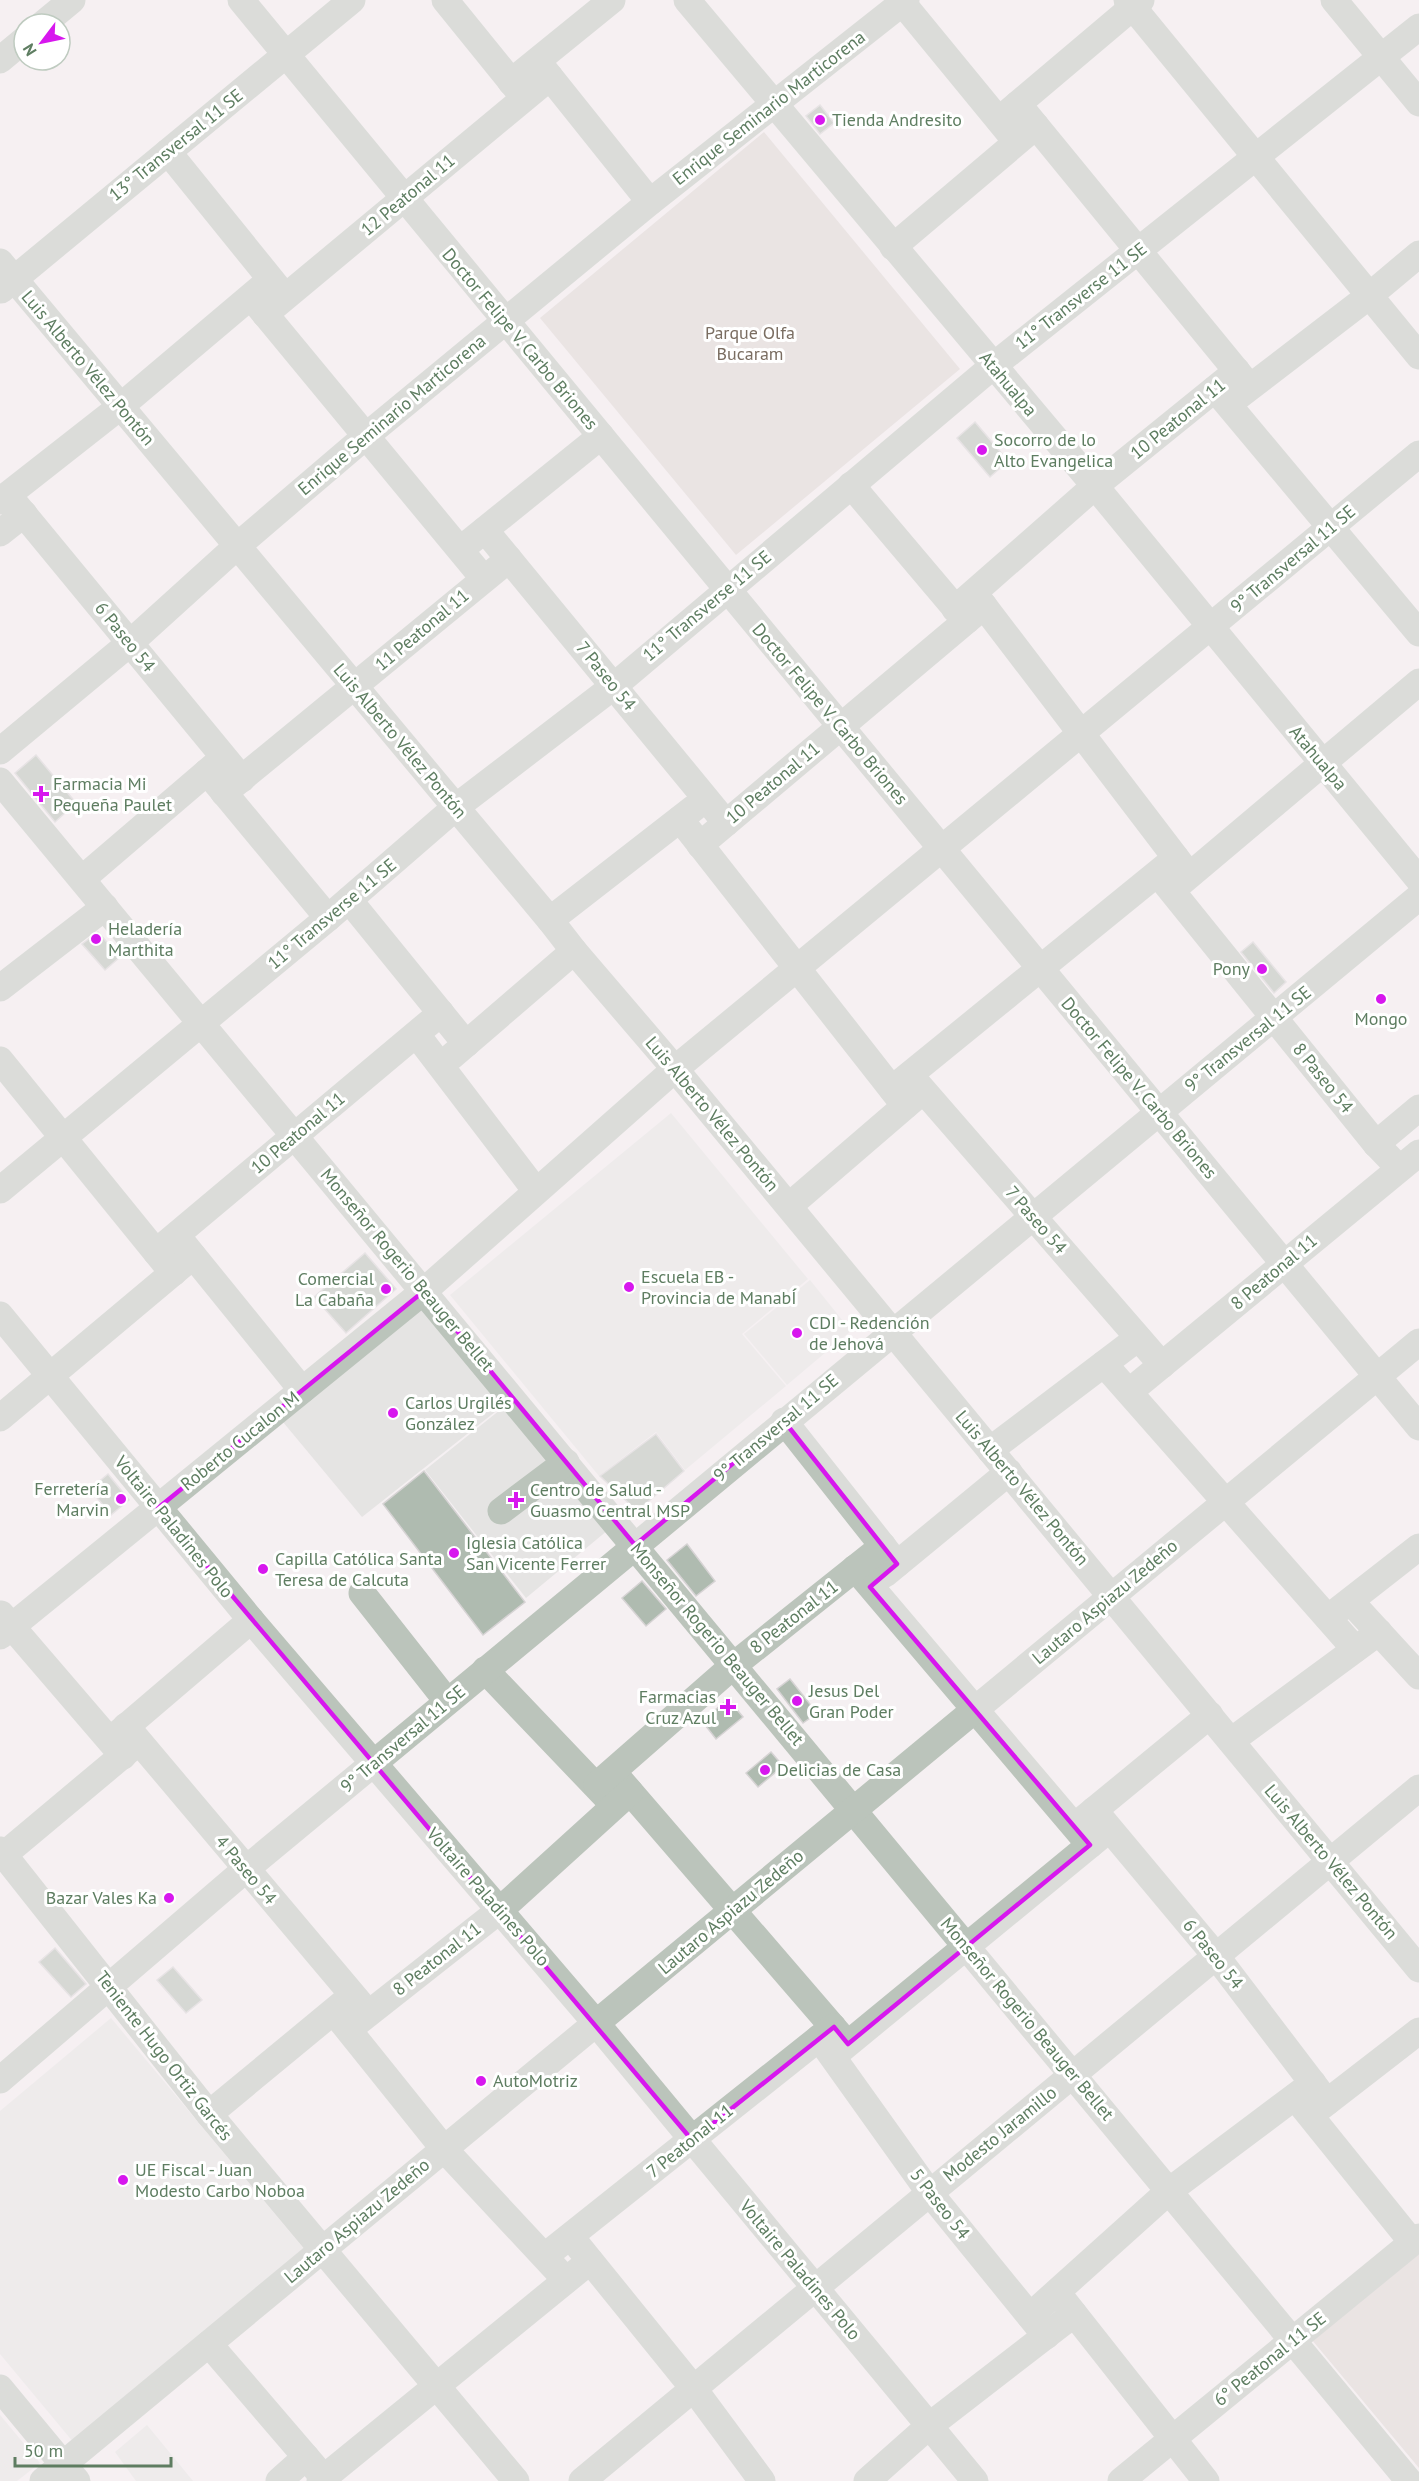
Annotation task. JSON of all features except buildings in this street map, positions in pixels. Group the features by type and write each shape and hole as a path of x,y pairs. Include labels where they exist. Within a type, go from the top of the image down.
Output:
{"street":[{"path":"58,12 72,0"},
{"name":"Doctor Felipe V. Carbo Briones","path":"241,0 1419,1427"},
{"name":"13° Transversal 11 SE","path":"5,277 168,152 352,0"},
{"path":"445,0 518,90"},
{"name":"12 Peatonal 11","path":"1,532 10,503 120,406 404,198 518,90 544,69 612,0"},
{"name":"Atahualpa","path":"687,0 1095,486 1419,880"},
{"path":"1334,0 1419,103"},
{"path":"903,1 1027,134 1140,249 1243,379"},
{"name":"Enrique Seminario Marticorena","path":"0,751 130,643 236,547 366,436 650,202 775,106 903,1"},
{"path":"1008,112 1134,2 1254,158 1419,356"},
{"name":"11° Transverse 11 SE","path":"0,1190 202,1024 456,807 614,686 993,366 1419,27"},
{"path":"0,60 12,50"},
{"path":"544,69 650,202"},
{"path":"893,247 1027,134"},
{"path":"168,152 366,436 484,579"},
{"name":"10 Peatonal 11","path":"700,845 841,727 970,608 1095,486 1243,379 1369,296 1419,254"},
{"name":"Luis Alberto Vélez Pontón","path":"5,277 120,406 355,686 789,1206 1419,1969"},
{"path":"1222,396 1419,633"},
{"path":"460,550 601,436"},
{"name":"9° Transversal 11 SE","path":"424,1291 675,1069 1419,454"},
{"name":"8 Paseo 54","path":"851,485 970,608 1082,734 1174,874 1275,1018 1376,1144 1409,1160"},
{"name":"6 Paseo 54","path":"10,503 130,643 328,918"},
{"name":"7 Paseo 54","path":"485,530 726,823"},
{"name":"11 Peatonal 11","path":"233,786 509,559"},
{"path":"789,1206 908,1090 1040,968 1174,874 1323,763 1419,681"},
{"path":"82,879 216,764"},
{"name":"Monseñor Rogerio Beauger Bellet","path":"0,781 1407,2480"},
{"name":"10 Peatonal 11","path":"550,920 706,799"},
{"name":"7 Paseo 54","path":"680,819 797,969 908,1090 1034,1217 1162,1365"},
{"name":"9° Transversal 11 SE","path":"0,2080 246,1869 447,1701 1419,897"},
{"path":"349,900 466,1044"},
{"path":"0,988 105,907"},
{"path":"439,1067 574,951"},
{"name":"10 Peatonal 11","path":"166,1243 441,1013"},
{"path":"417,1035 439,1067 536,1191"},
{"path":"0,1060 63,1138 166,1243 183,1265 302,1390"},
{"path":"1376,1144 1410,1116 1419,1146"},
{"name":"8 Peatonal 11","path":"1129,1392 1409,1160"},
{"path":"0,1418 183,1265"},
{"name":"Roberto Cucalon M","path":"4,1625 158,1508 424,1291"},
{"name":"Voltaire Paladines Polo","path":"0,1315 251,1620 596,2023 975,2481"},
{"path":"990,1450 1138,1338"},
{"name":"Lautaro Aspiazu Zedeño","path":"61,2475 209,2344 1419,1342"},
{"path":"1104,1364 1355,1648"},
{"path":"784,1421 890,1555"},
{"path":"501,1511 566,1462"},
{"name":"8 Peatonal 11","path":"209,2114 351,2012 500,1910 613,1789 734,1665 862,1578 890,1555 1009,1472"},
{"path":"1328,1618 1419,1547"},
{"name":"6 Paseo 54","path":"862,1578 975,1710 1216,1956 1311,2099 1416,2239"},
{"path":"362,1593 447,1701"},
{"path":"1351,1602 1419,1676"},
{"path":"1,1854 251,1620"},
{"name":"4 Paseo 54","path":"4,1625 124,1741 246,1869 351,2012 444,2149 567,2280"},
{"path":"1231,1742 1378,1632"},
{"name":"5 Paseo 54","path":"485,1670 613,1789 733,1912 834,2041 929,2192 1038,2326"},
{"name":"7 Peatonal 11","path":"545,2256 692,2140 967,1946 1210,1715"},
{"name":"Modesto Jaramillo","path":"582,2481 1419,1788"},
{"name":"Teniente Hugo Ortiz Garcés","path":"1,1854 110,1987 209,2114 516,2481"},
{"path":"867,2481 1038,2326 1057,2292 1169,2192 1419,2031"},
{"path":"570,2237 694,2389 762,2481"},
{"name":"6° Peatonal 11 SE","path":"1121,2481 1416,2239"},
{"path":"209,2344 293,2473 322,2480 590,2261"},
{"path":"1057,2292 1206,2481"},
{"path":"1038,2326 1074,2314"},
{"path":"0,2388 61,2475"}],"highlighted area":[{"path":"424,1291 635,1545 784,1421 897,1564 870,1587 1090,1845 848,2044 834,2027 692,2140 158,1508"}],"shaded area":[{"name":"Escuela EB - Provincia de ManabÍ","path":"671,1113 808,1279 742,1334 786,1386 685,1470 656,1432 599,1476 450,1295"},
{"name":"CDI - Redención de Jehová","path":"810,1280 851,1331 787,1385 744,1334"},
{"name":"Carlos Urgilés González","path":"422,1308 505,1404 362,1517 283,1422"},
{"name":"Centro de Salud - Guasmo Central MSP","path":"505,1406 608,1530 526,1598 425,1470"},
{"name":"UE Fiscal - Juan Modesto Carbo Noboa","path":"111,2018 305,2250 74,2443 0,2354 0,2111"},
{"path":"0,2415 40,2463 17,2481 0,2481"},
{"path":"147,2425 193,2481 136,2481 115,2452"}],"green space":[{"name":"Parque Olfa Bucaram","path":"764,132 960,369 736,555 540,318"},
{"path":"1419,2239 1419,2468 1307,2334"}],"place":[{"name":"Tienda Andresito","path":"820,120"},
{"name":"Socorro de lo Alto Evangelica","path":"982,450"},
{"name":"Farmacia Mi Pequeña Paulet","path":"41,794"},
{"name":"Heladería Marthita","path":"96,939"},
{"name":"Pony","path":"1262,969"},
{"name":"Mongo","path":"1381,999"},
{"name":"Escuela EB - Provincia de ManabÍ","path":"629,1287"},
{"name":"Comercial La Cabaña","path":"386,1289"},
{"name":"CDI - Redención de Jehová","path":"797,1333"},
{"name":"Carlos Urgilés González","path":"393,1413"},
{"name":"Ferretería Marvin","path":"121,1499"},
{"name":"Centro de Salud - Guasmo Central MSP","path":"516,1500"},
{"name":"Iglesia Católica San Vicente Ferrer","path":"454,1553"},
{"name":"Capilla Católica Santa Teresa de Calcuta","path":"263,1569"},
{"name":"Jesus Del Gran Poder","path":"797,1701"},
{"name":"Farmacias Cruz Azul","path":"728,1707"},
{"name":"Delicias de Casa","path":"765,1770"},
{"name":"Bazar Vales Ka","path":"169,1898"},
{"name":"AutoMotriz","path":"481,2081"},
{"name":"UE Fiscal - Juan Modesto Carbo Noboa","path":"123,2180"}]}
